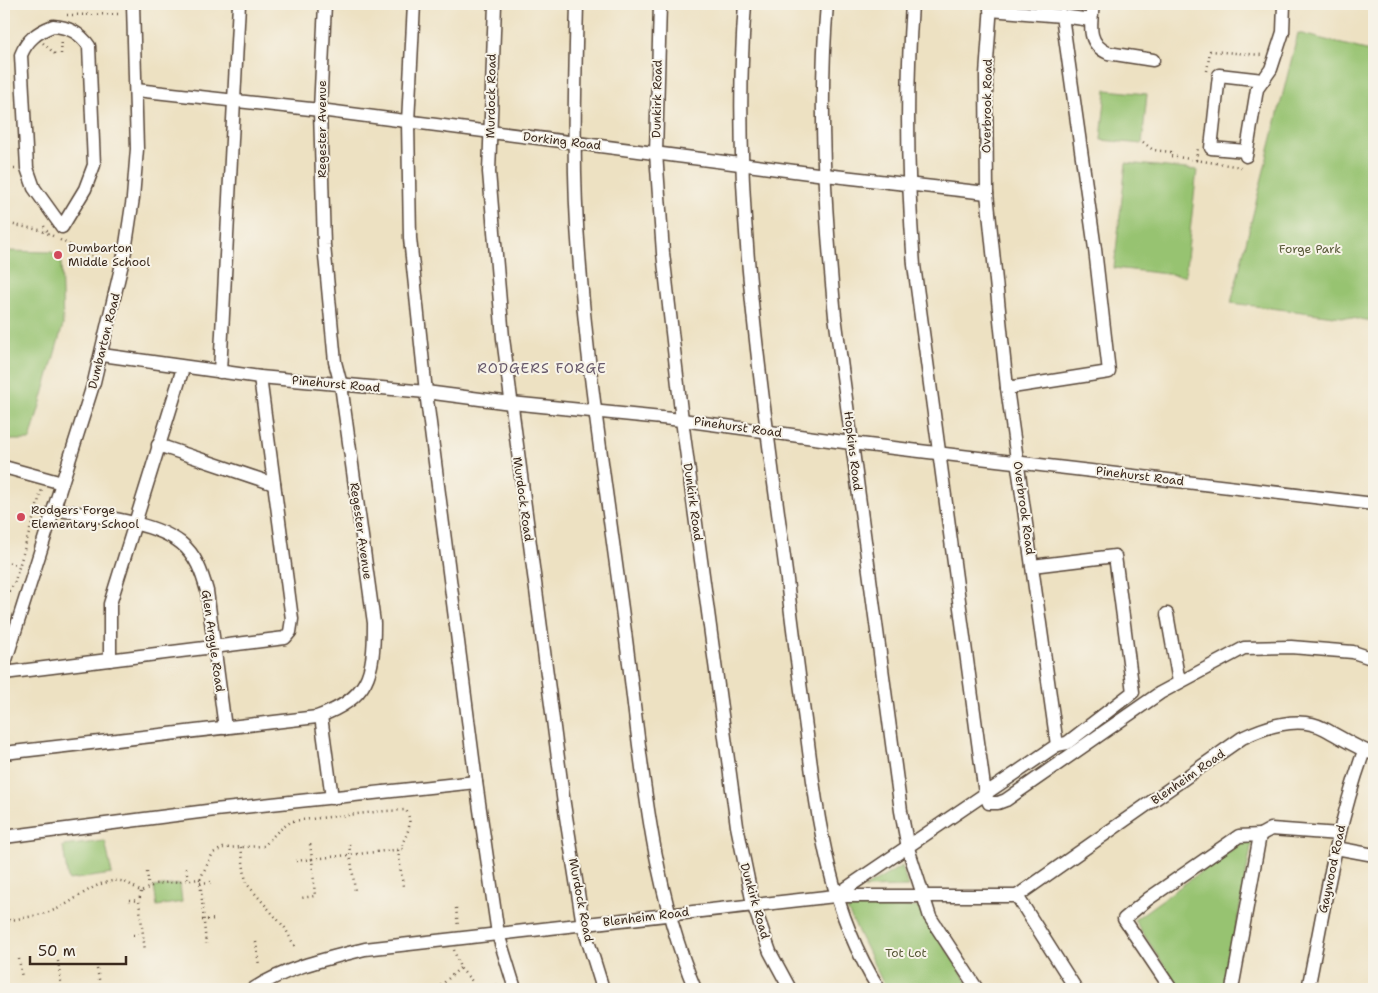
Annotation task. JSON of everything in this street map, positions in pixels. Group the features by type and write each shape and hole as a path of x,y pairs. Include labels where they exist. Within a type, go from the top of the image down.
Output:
{"street":[{"name":"Dumbarton Road","path":"4,666 102,355 131,216 137,149 133,4"},
{"path":"220,372 236,101 239,4"},
{"name":"Regester Avenue","path":"4,754 321,716 337,710 359,693 371,666 374,623 341,385 335,362 324,245 320,110 325,4"},
{"path":"414,4 408,122 410,238 426,392 476,782 498,934 515,989"},
{"name":"Murdock Road","path":"495,4 490,132 491,210 511,403 562,794 583,924 603,989"},
{"path":"577,4 573,142 578,254 649,817 670,915 695,989"},
{"name":"Dunkirk Road","path":"660,4 656,153 663,253 682,420 737,826 753,904 770,952 790,989"},
{"path":"745,4 740,74 741,164 748,268 814,796 835,896 856,946 879,989"},
{"name":"Hopkins Road","path":"827,4 824,41 825,175 835,316 899,801 908,848 930,917 977,989"},
{"path":"912,4 909,44 908,183 914,265 985,794 989,803 998,804 1006,800 1160,692 1244,648 1292,646 1353,652 1374,659"},
{"path":"1094,4 1090,34 1101,50 1108,53 1152,60"},
{"path":"1263,80 1219,75 1210,148 1246,154 1257,89 1271,69 1283,32 1284,4"},
{"path":"991,7 1092,20"},
{"name":"Overbrook Road","path":"991,7 986,75 987,193 1007,388 1057,745"},
{"path":"1007,388 1109,372 1094,240 1062,16"},
{"path":"53,26 68,28 81,35 89,46 94,165 85,189 62,227 34,188 27,168 21,56 25,46 36,35 53,26"},
{"name":"Dorking Road","path":"136,90 320,110 825,175 987,193"},
{"name":"Pinehurst Road","path":"102,355 183,368 682,420 852,443 1374,504"},
{"path":"110,660 110,604 183,368"},
{"path":"4,673 285,638 290,632 292,619 260,377"},
{"path":"158,445 274,484"},
{"path":"4,467 62,483"},
{"name":"Glen Argyle Road","path":"54,509 134,524 164,532 182,544 193,556 201,571 207,591 225,728"},
{"path":"835,896 1057,745 1067,743 1133,692 1115,556 1032,566"},
{"path":"1168,614 1179,682"},
{"path":"321,716 332,798"},
{"name":"Blenheim Road","path":"253,989 270,978 310,962 365,949 406,944 835,896 1017,896 1242,738 1258,730 1284,723 1299,723 1324,728 1369,752"},
{"name":"Gaywood Road","path":"1308,989 1338,834 1351,786 1369,752"},
{"path":"4,837 476,782"},
{"path":"1171,989 1124,919 1148,899 1238,836 1260,835 1271,829 1338,834"},
{"path":"1232,989 1260,835"},
{"path":"1336,848 1374,855"},
{"path":"1017,896 1076,989"}],"path":[{"path":"95,14 123,14"},
{"path":"1196,160 1240,168 1246,154"},
{"path":"4,169 17,168"},
{"path":"4,223 40,230 101,261"},
{"path":"4,590 9,591 14,584 43,485"},
{"path":"4,562 19,564"},
{"path":"206,944 202,920 200,879 213,853 223,848 264,846 278,831 292,821 406,810 410,823 402,844 403,849 296,860"},
{"path":"301,898 316,896 310,844"},
{"path":"349,844 355,891"},
{"path":"241,847 246,883 285,928 296,949"},
{"path":"398,850 403,886"},
{"path":"186,868 188,879"},
{"path":"147,872 149,887"},
{"path":"145,951 138,901 141,892 155,884 200,879"},
{"path":"4,921 42,915 57,909 100,885 114,880 124,882 141,892"},
{"path":"200,884 212,882"},
{"path":"129,900 138,901"},
{"path":"456,908 454,954 460,968 472,981"},
{"path":"22,918 23,913"},
{"path":"202,920 216,919"},
{"path":"133,935 142,935"},
{"path":"256,942 259,966"},
{"path":"19,959 22,978"},
{"path":"58,961 61,982"},
{"path":"437,989 460,968"},
{"path":"97,969 101,989"}],"green space":[{"name":"Forge Park","path":"1298,33 1374,52 1374,321 1231,303"},
{"path":"1106,90 1147,94 1142,144 1101,140"},
{"path":"1126,163 1197,170 1185,276 1114,268"},
{"path":"4,251 52,252 61,260 63,325 30,440 4,440"},
{"path":"105,841 112,874 68,880 63,846"},
{"path":"1252,842 1225,989 1180,989 1134,920 1241,843"},
{"path":"902,866 908,887 864,888"},
{"path":"180,884 182,902 157,906 154,887"},
{"name":"Tot Lot","path":"845,905 919,907 972,989 886,989"}],"place":[{"name":"Dumbarton Middle School","path":"58,255"},
{"name":"Rodgers Forge Elementary School","path":"21,517"}],"district":[{"name":"RODGERS FORGE","path":"542,368"}]}
